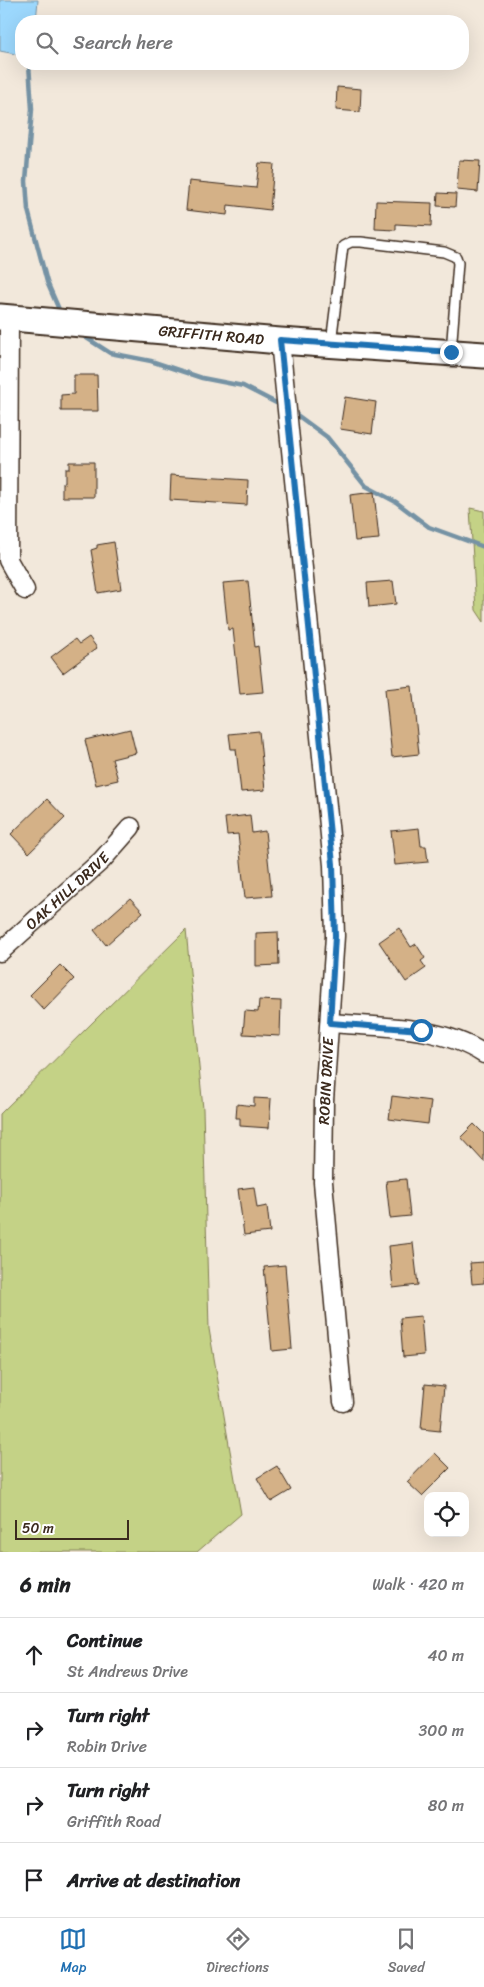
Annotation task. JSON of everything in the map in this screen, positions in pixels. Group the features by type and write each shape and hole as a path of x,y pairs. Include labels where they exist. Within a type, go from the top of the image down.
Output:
{"street":[{"name":"GRIFFITH ROAD","path":"5,317 331,344 484,354"},
{"path":"5,317 8,560 25,590"},
{"name":"ROBIN DRIVE","path":"280,340 333,864 335,936 324,1101 323,1182 343,1402"},
{"name":"OAK HILL DRIVE","path":"0,952 102,860 131,827"},
{"path":"330,1023 421,1030 473,1046 484,1054"}],"lane":[{"path":"331,344 343,246 351,242 361,242 416,247 452,253 456,257 458,263 451,352"}],"green space":[{"path":"470,508 484,511 484,622 476,610"},
{"path":"186,930 203,1109 209,1329 241,1514 197,1552 0,1552 0,1114"}],"water":[{"path":"0,0 38,0 37,15 15,15 15,54 0,51"}],"building":[{"path":"337,87 361,89 360,112 336,110"},
{"path":"459,160 480,161 478,192 457,190"},
{"path":"259,163 274,164 270,210 228,205 227,215 186,210 189,181 256,188"},
{"path":"438,193 456,194 455,207 437,206"},
{"path":"376,201 432,203 431,226 396,224 396,230 375,229"},
{"path":"74,375 97,375 98,411 61,411 61,395 74,394"},
{"path":"345,397 376,402 372,434 340,429"},
{"path":"69,462 94,462 94,497 62,497 62,483 65,483 65,469 69,469"},
{"path":"171,475 248,480 247,505 170,500"},
{"path":"374,492 379,539 355,541 350,495"},
{"path":"114,542 121,589 98,593 91,550 97,548 97,545"},
{"path":"248,581 255,647 258,646 263,692 240,694 233,629 228,630 223,583"},
{"path":"393,581 396,604 369,607 367,583"},
{"path":"89,637 97,648 63,673 51,657 75,639 79,644"},
{"path":"412,686 419,754 392,757 385,689"},
{"path":"130,729 136,753 112,759 118,780 96,785 85,740"},
{"path":"259,731 265,790 241,792 236,749 231,749 229,734"},
{"path":"47,799 65,818 29,853 11,834"},
{"path":"250,815 252,833 265,831 272,896 245,898 238,834 227,835 225,818"},
{"path":"419,828 421,846 426,846 428,862 395,865 391,831"},
{"path":"130,898 143,912 106,945 94,930"},
{"path":"399,928 411,947 416,944 425,958 421,961 426,968 406,982 379,942"},
{"path":"278,932 279,965 256,966 256,933"},
{"path":"60,965 74,979 44,1010 30,995"},
{"path":"259,1000 281,1001 280,1036 243,1034 245,1011 258,1012"},
{"path":"392,1096 431,1101 428,1124 389,1119"},
{"path":"254,1098 271,1099 269,1128 240,1126 240,1118 236,1118 237,1104 254,1106"},
{"path":"474,1124 484,1134 484,1162 461,1137"},
{"path":"406,1179 410,1216 390,1218 386,1181"},
{"path":"254,1187 257,1208 267,1206 270,1232 244,1235 238,1189"},
{"path":"413,1243 418,1285 393,1288 389,1246"},
{"path":"484,1262 484,1283 472,1284 470,1263"},
{"path":"285,1265 292,1349 272,1351 264,1267"},
{"path":"421,1316 424,1355 403,1357 400,1318"},
{"path":"425,1384 444,1386 440,1431 421,1429"},
{"path":"435,1453 450,1468 422,1496 407,1482"},
{"path":"277,1466 291,1490 271,1502 257,1478"}],"waterway":[{"path":"29,70 32,109 26,181 28,210 47,282 61,314"},
{"path":"82,335 110,353 151,361 202,378 243,386 282,406"},
{"path":"293,412 327,437 366,486 396,502 429,527 484,547"}],"route":[{"path":"421,1030 330,1023 335,936 333,864 280,340 451,352"}]}
